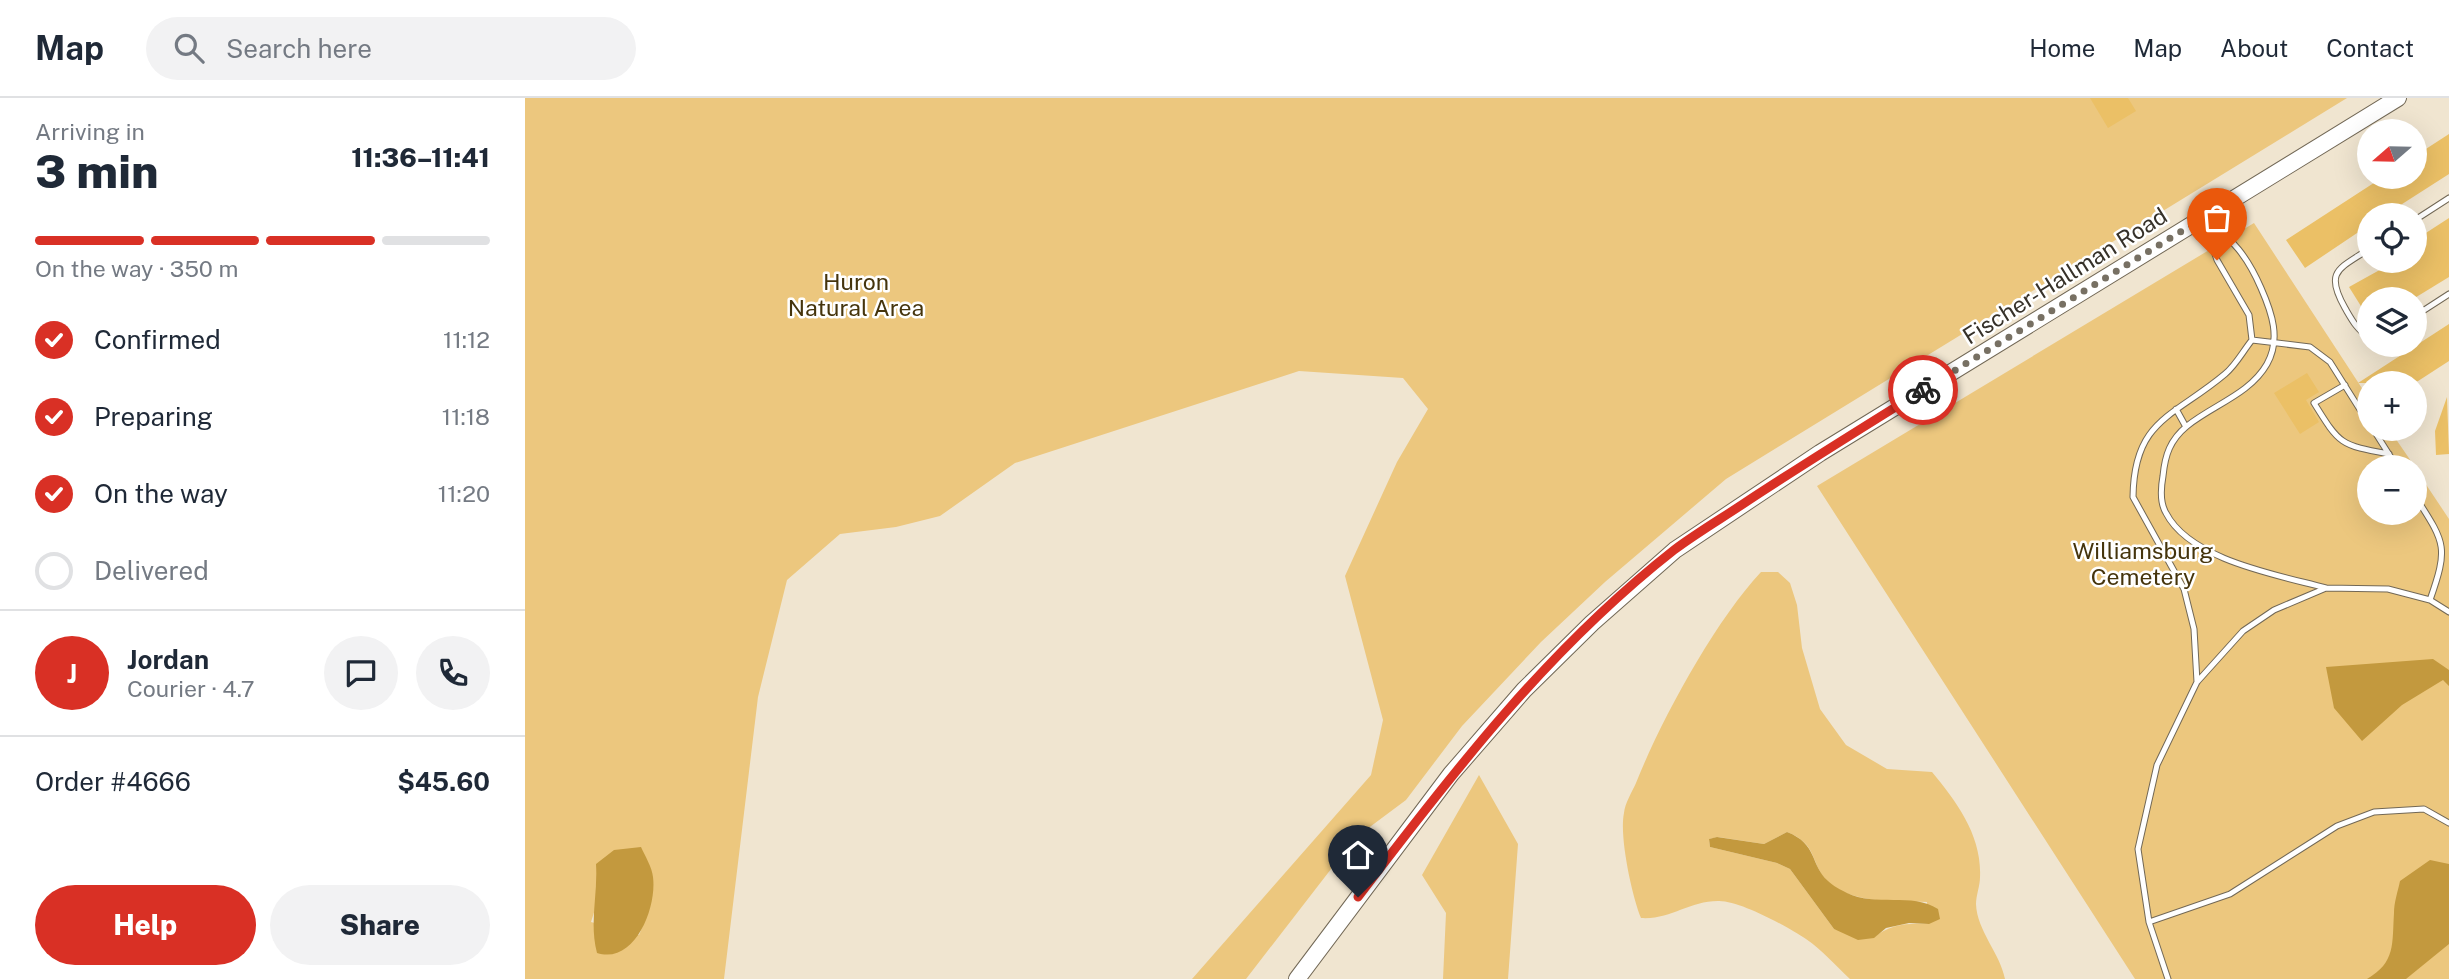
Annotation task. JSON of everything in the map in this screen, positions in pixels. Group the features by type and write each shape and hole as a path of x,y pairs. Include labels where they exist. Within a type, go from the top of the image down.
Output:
{"main road":[{"name":"Fischer-Hallman Road","path":"1297,979 1451,774 1524,690 1591,623 1675,550 1820,453 2398,98"}],"lane":[{"path":"2427,212 2449,198"},
{"path":"2197,682 2194,629 2184,589 2133,497 2134,474 2141,449 2154,425 2227,373 2252,340 2249,315 2217,260 2203,218"},
{"path":"2203,218 2230,236 2256,277 2271,311 2276,343 2266,365 2253,383 2186,426 2165,451 2161,489 2165,512 2189,541 2243,565 2326,588 2388,589 2430,600 2449,612"},
{"path":"2357,257 2336,275 2334,289 2357,328"},
{"path":"2427,308 2449,294"},
{"path":"2252,340 2310,346 2330,362 2357,404"},
{"path":"2345,385 2314,402 2335,436 2349,446 2389,454"},
{"path":"2176,409 2186,426"},
{"path":"2380,441 2389,454"},
{"path":"2427,515 2442,538 2444,564 2430,600"},
{"path":"2168,979 2149,922 2139,849 2157,765 2197,682 2243,631 2274,610 2326,588"},
{"path":"2149,922 2230,894 2337,826 2374,812 2424,809 2449,823"}],"green space":[{"name":"Huron Natural Area","path":"525,98 2347,98 1726,479 1605,582 1541,642 1462,726 1406,800 1355,838 1246,979 1192,979 1371,775 1383,720 1345,576 1397,462 1428,409 1403,378 1299,371 1015,463 940,516 896,527 840,534 787,580 758,697 724,979 525,979","holes":["597,886 644,923 639,935 591,922 597,903"]},
{"name":"Williamsburg Cemetery","path":"2254,223 2357,381 2357,441 2397,441 2407,455 2357,455 2357,525 2427,525 2427,486 2449,519 2449,979 2135,979 1817,486"},
{"path":"1761,572 1778,572 1790,583 1797,605 1802,648 1820,709 1846,745 1887,769 1932,772 1959,808 1972,834 1980,862 1977,914 2005,979 1850,979 1806,939 1763,915 1727,902 1708,902 1661,916 1641,918 1630,881 1623,836 1626,805 1674,701 1743,593","holes":["1787,832 1809,848 1827,881 1837,888 1848,894 1874,900 1927,902 1928,924 1899,925 1873,938 1834,929 1790,869 1777,863 1710,847 1709,839 1718,837 1764,844"]},
{"path":"1479,775 1518,844 1508,979 1443,979 1446,913 1422,875"}],"shaded area":[{"path":"2433,659 2449,670 2449,686 2443,680 2402,705 2362,741 2334,708 2326,667"},
{"path":"1787,832 1804,842 1822,875 1847,893 1869,899 1928,904 1938,909 1940,919 1929,924 1909,923 1886,928 1874,938 1858,940 1834,929 1790,869 1777,863 1710,847 1709,839 1717,837 1764,844"},
{"path":"641,847 653,877 647,917 641,931 622,950 610,954 597,953 594,930 596,864 614,850"},
{"path":"2430,860 2449,864 2449,944 2406,979 2367,979 2383,966 2391,951 2400,881"}],"building":[{"path":"2090,98 2128,98 2136,111 2108,128"},
{"path":"2449,134 2449,174 2427,188 2427,148"},
{"path":"2365,189 2426,189 2404,203 2357,203 2357,233 2305,268 2286,240"},
{"path":"2449,218 2449,277 2427,290 2427,287 2357,287 2357,300 2349,287 2374,273 2427,273 2427,232"},
{"path":"2449,324 2449,361 2427,375 2427,371 2377,371 2398,357 2427,357 2427,338"},
{"path":"2307,373 2319,392 2306,400 2319,422 2300,434 2274,393"},
{"path":"2447,397 2449,454 2436,455 2435,431"}],"way so far":[{"path":"1923,390 2203,218 2217,260"}],"route":[{"path":"1358,897 1451,774 1524,690 1591,623 1675,550 1820,453 1923,390"}]}
